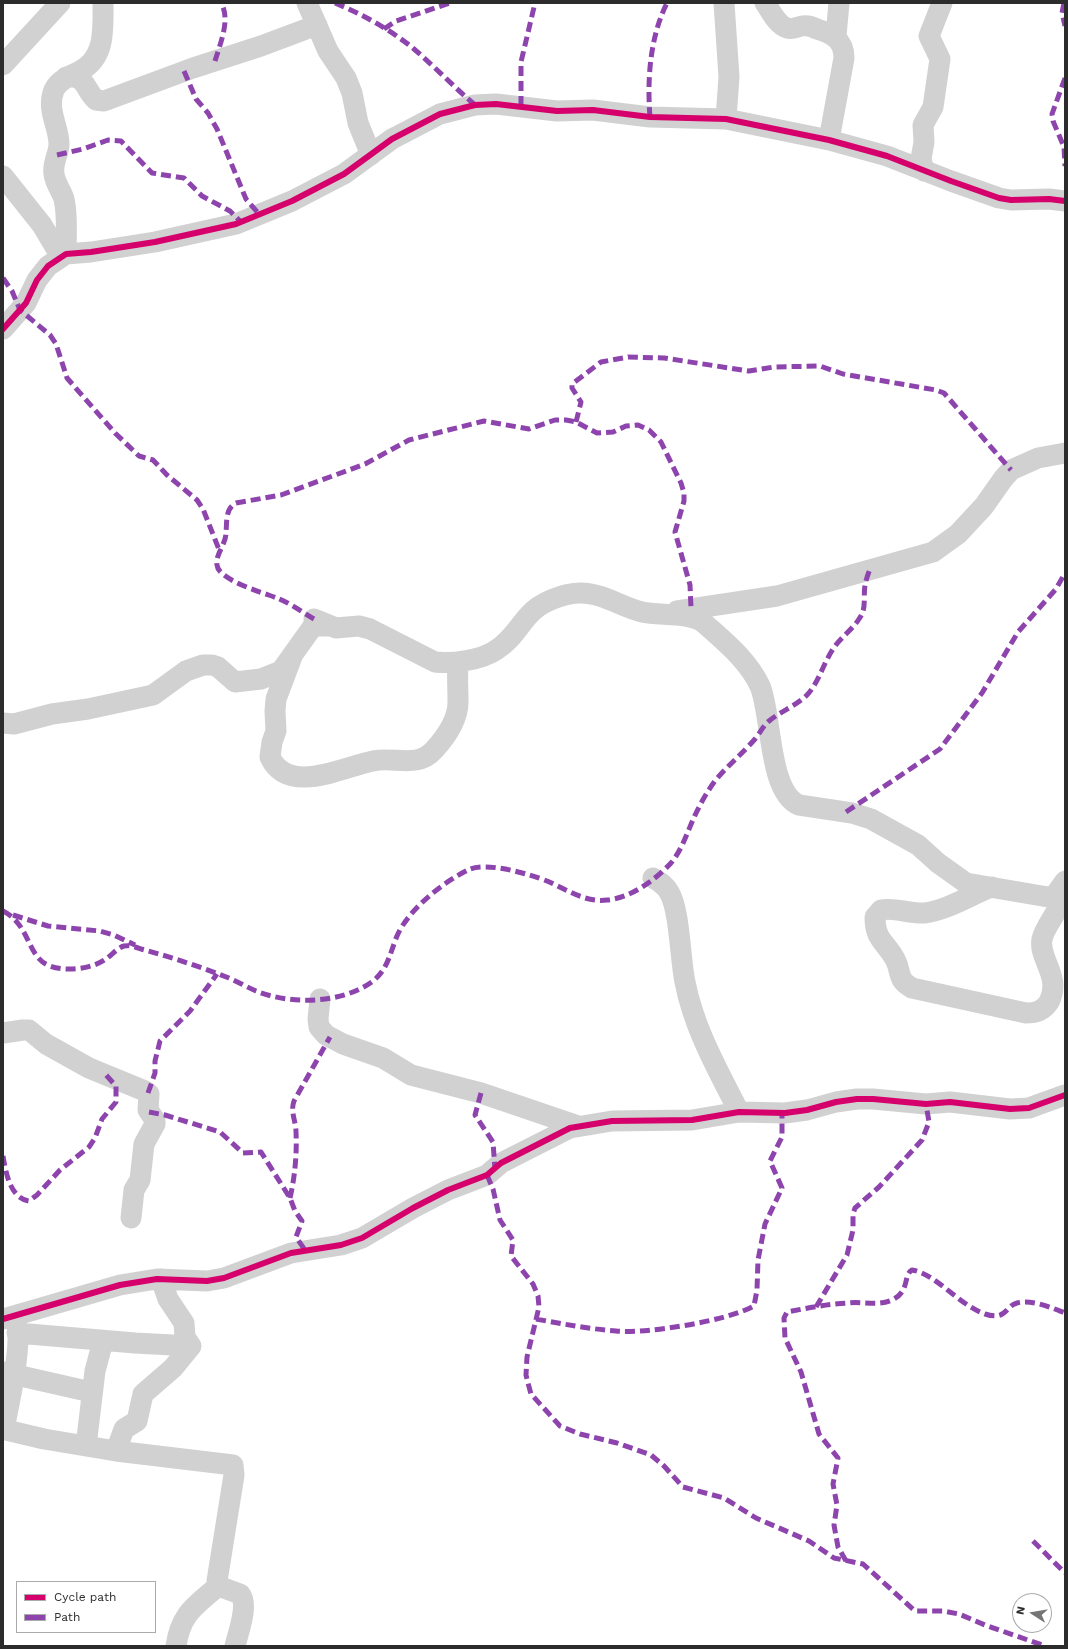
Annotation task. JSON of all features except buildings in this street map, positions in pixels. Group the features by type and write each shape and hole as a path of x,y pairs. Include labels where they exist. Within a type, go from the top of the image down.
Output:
{"street":[{"path":"64,255 66,211 64,198 54,173 59,144 52,111 55,90 66,77 90,65 98,54 102,35 103,3"},
{"path":"307,3 328,52 349,86 358,123 371,155"},
{"path":"724,3 729,77 726,119"},
{"path":"765,3 782,26 789,29 810,26 836,36 841,42 844,58 829,140"},
{"path":"836,36 839,3"},
{"path":"924,171 921,159 924,142 922,125 933,107 940,59 938,51 929,36 942,3"},
{"path":"3,65 50,8"},
{"path":"66,77 80,80 85,83 96,100 104,101 193,68 261,46 316,25"},
{"path":"3,329 26,304 37,280 48,266 64,255 155,242 236,224 292,201 344,174 392,139 440,114 475,105 496,104 557,111 593,110 650,116 726,119 829,140 887,156 999,198 1011,200 1049,199 1065,201"},
{"path":"3,176 64,255"},
{"path":"657,615 690,608 725,605 777,596 933,552 958,534 984,506 1002,479 1011,470 1038,458 1065,453"},
{"path":"3,722 14,724 52,714 88,709 153,695 186,671 203,665 218,667 235,682 261,679 281,671 311,629 323,622 366,627 435,662 458,662 496,651 513,636 535,609 569,594 582,592 630,609 657,615 690,617 700,620 748,664 760,688 773,755 787,795 792,802 799,805 852,814 871,819 918,845 938,863 966,883 1048,897 1063,892"},
{"path":"293,654 276,698 276,733 272,742 270,757 279,770 295,777 318,775 374,760 420,760 433,752 453,722 457,711 456,678 458,662"},
{"path":"653,878 664,885 670,893 675,913 685,982 698,1028 739,1112"},
{"path":"992,887 942,909 924,913 907,912 890,908 881,910 875,917 877,936 895,960 900,978 905,984 912,988 1026,1013 1037,1013 1046,1006 1052,996 1053,981 1045,956 1042,938 1063,892"},
{"path":"320,999 318,1019 320,1028 326,1035 343,1044 383,1058 411,1075 481,1093 578,1126"},
{"path":"3,1033 29,1030 46,1044 89,1068 149,1094 148,1110 155,1120 155,1124 144,1144 140,1180 134,1190 131,1218"},
{"path":"10,1323 120,1285 161,1279 207,1281 224,1278 291,1253 341,1244 362,1238 434,1197 486,1175 501,1163 570,1128 578,1126 612,1121 692,1120 739,1112 785,1113 807,1110 836,1102 873,1099 926,1104 950,1102 968,1103 1010,1109 1029,1108 1065,1096"},
{"path":"161,1279 168,1299 184,1323 185,1338 192,1346"},
{"path":"10,1323 103,1341 192,1346"},
{"path":"10,1323 9,1373 5,1424 6,1430 151,1457 232,1464 234,1475 217,1581 221,1587 240,1594 243,1601 241,1627 235,1646"},
{"path":"86,1446 91,1392 103,1341"},
{"path":"116,1451 124,1429 137,1421 143,1394 173,1368 192,1346"},
{"path":"9,1373 91,1392"},
{"path":"176,1646 178,1632 183,1619 219,1585"}],"marked path":[{"path":"215,61 225,24 224,9 221,3"},
{"path":"335,3 356,12 396,35 422,56 475,105"},
{"path":"384,29 396,21 450,3"},
{"path":"521,106 521,62 535,3"},
{"path":"650,117 649,88 653,44 661,16 667,3"},
{"path":"1064,3 1062,13 1065,26"},
{"path":"184,71 196,99 208,113 217,129 246,199 259,214"},
{"path":"1065,78 1052,114 1053,121 1064,147 1065,166"},
{"path":"57,155 83,149 108,140 121,141 152,173 184,178 202,196 230,211 241,222"},
{"path":"3,278 12,291 20,310 50,335 56,344 67,378 115,433 139,456 153,460 167,475 197,500 203,509 220,552"},
{"path":"576,422 581,402 572,388 572,384 601,362 628,357 664,358 749,371 774,367 820,366 843,374 936,390 944,393 1011,470"},
{"path":"314,619 282,600 233,581 219,571 217,561 226,537 228,512 232,505 281,495 365,464 409,440 484,421 529,429 555,420 566,420 576,422 597,433 613,432 626,426 638,425 649,430 661,442 681,483 684,493 684,501 675,532 690,585 691,608"},
{"path":"3,911 19,924 36,956 42,962 56,968 71,969 94,965 106,959 121,947 131,946 208,970 270,996 285,999 316,1000 347,994 361,989 373,981 385,966 397,936 409,916 437,889 468,870 485,867 519,872 547,881 576,895 591,899 607,900 625,896 650,882 671,863 675,858 702,801 715,781 755,739 767,723 778,714 798,702 811,690 833,649 856,623 863,611 865,585 870,569"},
{"path":"846,812 940,749 982,693 1018,632 1056,589 1065,573"},
{"path":"13,915 48,926 100,931 114,935 135,945"},
{"path":"148,1093 155,1073 155,1061 160,1041 190,1011 217,974"},
{"path":"290,1198 296,1148 296,1128 293,1105 330,1037"},
{"path":"3,1156 13,1190 17,1195 29,1201 37,1195 60,1170 89,1147 95,1138 102,1119 116,1102 116,1086 106,1075"},
{"path":"481,1093 475,1115 493,1142 495,1169"},
{"path":"816,1307 847,1255 853,1230 853,1214 855,1208 879,1187 922,1140 929,1122 926,1104"},
{"path":"149,1112 165,1115 220,1132 243,1153 261,1152 290,1198 295,1211 302,1221 296,1237 305,1250"},
{"path":"536,1319 606,1330 646,1330 686,1325 725,1317 742,1312 754,1306 757,1290 758,1260 765,1224 782,1188 770,1161 782,1137 782,1113"},
{"path":"487,1175 493,1189 500,1220 513,1240 511,1256 533,1284 538,1296 539,1307 527,1357 526,1375 531,1394 560,1426 580,1434 617,1443 651,1455 664,1466 683,1487 724,1498 756,1518 809,1541 834,1558 863,1564 915,1611 943,1611 959,1614 985,1625 1045,1646"},
{"path":"846,1561 838,1547 834,1525 837,1505 833,1484 838,1458 819,1434 801,1372 785,1338 784,1318 787,1312 833,1304 883,1303 894,1299 899,1295 904,1287 909,1272 912,1270 930,1277 975,1310 992,1316 998,1316 1013,1305 1023,1302 1035,1303 1065,1313"},
{"path":"1033,1541 1065,1573"}],"cycle path":[{"path":"3,329 26,303 37,280 48,266 66,254 91,252 155,242 236,224 292,201 344,174 392,139 440,114 475,105 496,104 557,111 593,110 650,117 726,119 829,140 887,156 999,198 1011,200 1049,199 1065,201"},
{"path":"3,1319 120,1285 157,1279 207,1281 224,1278 291,1253 341,1245 362,1238 413,1208 448,1190 487,1175 501,1163 570,1128 612,1121 692,1120 739,1112 785,1113 807,1110 836,1102 857,1099 926,1104 950,1102 1010,1109 1029,1108 1065,1095"}]}
